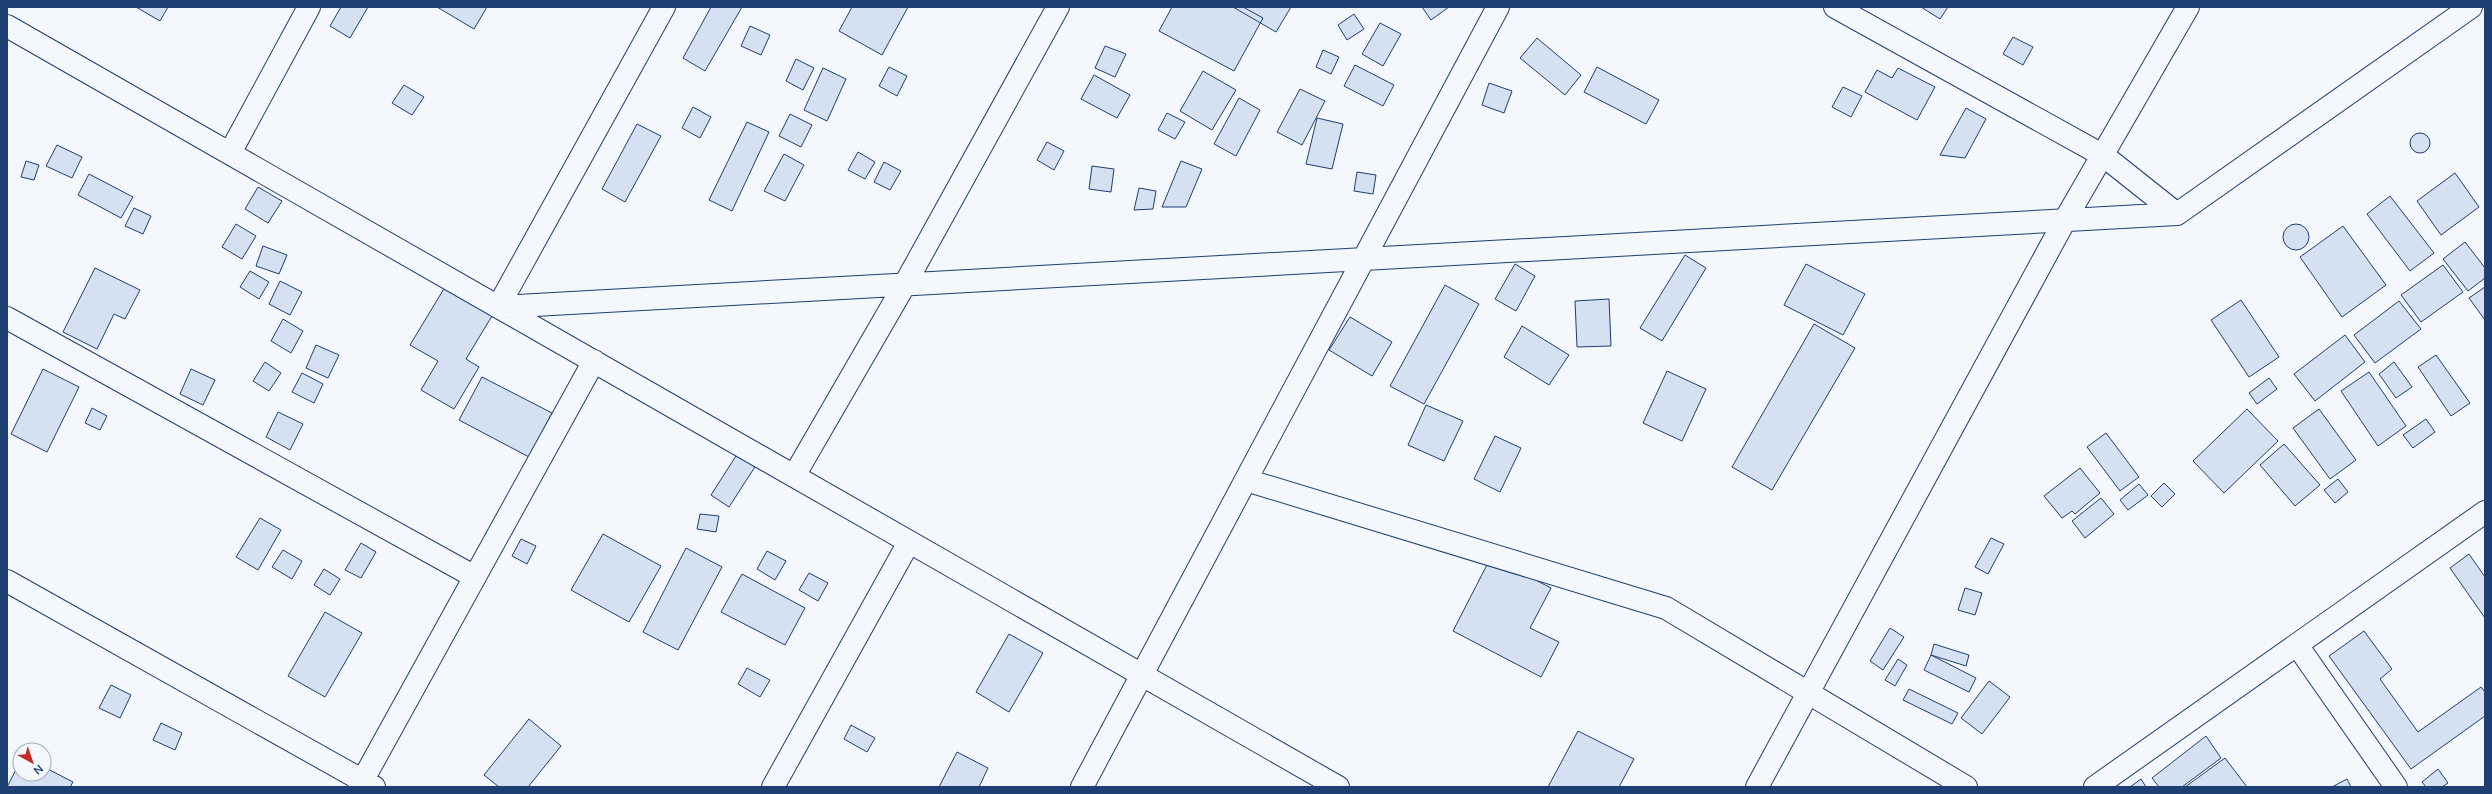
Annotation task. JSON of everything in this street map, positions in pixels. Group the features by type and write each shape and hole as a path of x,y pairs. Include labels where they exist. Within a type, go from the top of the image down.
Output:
{"main road":[{"path":"230,153 309,7"},
{"path":"498,307 664,7"},
{"path":"794,476 905,284 1058,7"},
{"path":"1082,787 1498,7"},
{"path":"1835,7 2104,156 2177,214"},
{"path":"1756,787 2065,220 2104,156 2188,7"},
{"path":"498,307 2177,214 2471,7"},
{"path":"7,26 1338,787"},
{"path":"7,318 475,577"},
{"path":"7,581 365,785 475,577 594,361"},
{"path":"1246,480 1666,608 1966,787"},
{"path":"2095,787 2485,512"},
{"path":"773,787 909,542"},
{"path":"2297,645 2396,787"}],"building":[{"path":"136,7 168,7 160,21"},
{"path":"341,7 368,7 350,38 330,26"},
{"path":"437,7 487,7 474,29"},
{"path":"711,7 742,7 705,71 683,58"},
{"path":"852,7 908,7 882,55 839,31"},
{"path":"1172,7 1243,7 1263,18 1234,71 1159,31"},
{"path":"1233,7 1291,7 1276,32"},
{"path":"1422,7 1449,7 1431,20"},
{"path":"1921,7 1948,7 1940,19"},
{"path":"1354,14 1364,29 1347,40 1338,25"},
{"path":"1380,23 1401,34 1383,66 1362,54"},
{"path":"750,26 770,35 761,55 741,46"},
{"path":"2013,37 2033,47 2023,65 2003,54"},
{"path":"1537,38 1581,75 1565,95 1520,58"},
{"path":"1105,46 1126,54 1115,77 1095,68"},
{"path":"1323,50 1339,57 1331,74 1316,67"},
{"path":"796,59 814,68 803,90 786,81"},
{"path":"1355,65 1394,85 1383,106 1344,86"},
{"path":"889,67 907,76 897,96 879,86"},
{"path":"1597,67 1659,100 1646,124 1584,92"},
{"path":"823,68 846,79 827,121 804,110"},
{"path":"1898,68 1935,87 1917,120 1865,92 1877,70 1892,78"},
{"path":"1203,71 1236,90 1212,130 1180,111"},
{"path":"1094,75 1130,95 1117,118 1081,99"},
{"path":"1489,83 1512,91 1504,113 1482,105"},
{"path":"404,85 424,97 412,115 392,103"},
{"path":"1843,87 1862,96 1851,117 1832,107"},
{"path":"1300,89 1325,101 1302,145 1277,132"},
{"path":"1239,98 1260,110 1236,156 1214,144"},
{"path":"693,107 711,117 700,138 682,128"},
{"path":"1966,108 1986,119 1965,158 1940,155"},
{"path":"1167,113 1185,122 1175,139 1158,130"},
{"path":"790,114 812,125 801,147 779,136"},
{"path":"1317,118 1343,124 1332,169 1306,164"},
{"path":"747,122 769,132 732,211 709,200"},
{"path":"637,124 661,136 625,202 602,189"},
{"path":"2420,133 2427,136 2430,143 2427,150 2420,153 2413,150 2410,143 2413,136"},
{"path":"1047,142 1064,151 1054,170 1037,160"},
{"path":"57,145 82,157 72,178 46,166"},
{"path":"858,152 875,162 865,179 848,170"},
{"path":"784,154 804,165 785,201 764,191"},
{"path":"26,161 39,165 34,180 21,177"},
{"path":"1181,161 1202,169 1186,207 1162,207"},
{"path":"884,162 901,171 890,190 874,182"},
{"path":"1092,166 1114,169 1111,192 1089,189"},
{"path":"1357,172 1376,175 1373,194 1354,191"},
{"path":"2455,173 2479,207 2441,235 2417,201"},
{"path":"89,174 133,197 121,218 78,195"},
{"path":"258,187 282,201 268,223 245,209"},
{"path":"1139,188 1156,191 1153,209 1134,210"},
{"path":"2390,196 2434,253 2410,271 2367,214"},
{"path":"134,208 151,216 143,234 125,226"},
{"path":"236,224 256,236 242,259 222,247"},
{"path":"2296,224 2305,228 2309,237 2305,246 2296,250 2287,246 2283,237 2287,228"},
{"path":"2343,226 2386,285 2342,317 2300,257"},
{"path":"2465,242 2485,268 2485,278 2468,291 2443,259"},
{"path":"263,246 287,255 279,274 256,266"},
{"path":"1685,255 1706,268 1662,341 1640,328"},
{"path":"1515,264 1535,276 1516,311 1495,299"},
{"path":"1806,264 1865,294 1843,335 1784,305"},
{"path":"2443,265 2463,292 2421,322 2401,295"},
{"path":"95,268 140,290 125,319 114,314 97,349 63,332"},
{"path":"250,271 269,282 259,299 240,287"},
{"path":"280,281 302,292 290,315 269,304"},
{"path":"448,282 495,311 466,359 479,367 454,409 421,390 438,361 410,345"},
{"path":"1445,285 1479,304 1424,404 1390,386"},
{"path":"2485,287 2485,320 2469,298"},
{"path":"1609,299 1611,346 1577,347 1575,301"},
{"path":"2241,300 2279,357 2249,377 2211,320"},
{"path":"2399,301 2421,329 2375,363 2354,335"},
{"path":"1350,317 1392,342 1372,376 1329,350"},
{"path":"283,319 303,331 291,353 271,341"},
{"path":"1814,324 1855,348 1772,490 1732,467"},
{"path":"1522,326 1569,355 1549,385 1504,357"},
{"path":"2345,335 2365,362 2315,401 2294,374"},
{"path":"316,345 339,355 328,378 306,368"},
{"path":"2436,355 2470,403 2451,416 2418,367"},
{"path":"265,362 281,373 269,391 253,381"},
{"path":"2394,362 2412,387 2396,398 2379,374"},
{"path":"43,369 79,387 47,452 11,434"},
{"path":"191,369 215,380 203,405 180,394"},
{"path":"1667,371 1706,389 1682,441 1643,423"},
{"path":"2369,372 2406,426 2378,446 2341,391"},
{"path":"302,373 323,384 314,403 292,392"},
{"path":"482,377 552,413 529,457 459,420"},
{"path":"2269,378 2277,389 2257,404 2249,393"},
{"path":"1426,405 1463,421 1444,461 1408,445"},
{"path":"92,408 107,416 100,430 85,423"},
{"path":"2247,409 2278,441 2224,493 2193,461"},
{"path":"2319,409 2356,460 2330,479 2293,428"},
{"path":"278,412 303,424 290,450 266,437"},
{"path":"2426,419 2435,432 2413,448 2403,435"},
{"path":"2106,433 2139,477 2120,491 2087,447"},
{"path":"1495,436 1521,448 1500,492 1474,479"},
{"path":"2284,444 2320,485 2295,506 2260,465"},
{"path":"743,445 762,456 729,507 711,495"},
{"path":"2080,468 2100,493 2075,514 2072,511 2062,518 2044,496"},
{"path":"2338,479 2348,492 2335,503 2324,490"},
{"path":"2164,483 2175,494 2162,507 2151,496"},
{"path":"2139,484 2148,495 2128,510 2120,500"},
{"path":"2101,498 2114,514 2085,538 2072,521"},
{"path":"700,514 719,516 716,532 697,529"},
{"path":"260,518 281,530 258,570 236,557"},
{"path":"603,534 661,566 629,622 571,590"},
{"path":"1991,538 2004,544 1988,574 1975,567"},
{"path":"521,539 536,546 527,564 512,556"},
{"path":"361,543 376,552 361,578 345,570"},
{"path":"686,548 722,567 678,650 643,632"},
{"path":"283,550 302,561 292,579 272,567"},
{"path":"767,551 786,561 775,580 757,569"},
{"path":"2469,554 2485,577 2485,618 2450,568"},
{"path":"1491,557 1551,588 1530,628 1559,642 1541,677 1453,631"},
{"path":"324,569 340,579 330,595 314,585"},
{"path":"809,573 828,583 818,601 799,590"},
{"path":"742,574 805,608 785,645 721,612"},
{"path":"1965,588 1982,593 1975,615 1958,610"},
{"path":"325,612 362,633 325,697 288,676"},
{"path":"1890,628 1904,637 1883,670 1870,661"},
{"path":"2364,631 2392,669 2380,679 2418,732 2481,687 2485,692 2485,716 2411,769 2329,656"},
{"path":"1009,634 1043,653 1009,712 976,692"},
{"path":"1934,644 1969,655 1966,666 1931,655"},
{"path":"1931,655 1976,678 1969,692 1924,670"},
{"path":"1898,659 1907,665 1895,686 1885,680"},
{"path":"747,668 770,680 760,697 738,684"},
{"path":"1989,681 2010,697 1982,734 1961,718"},
{"path":"111,685 131,695 120,718 99,708"},
{"path":"1909,689 1958,713 1952,724 1903,700"},
{"path":"529,719 561,746 528,787 499,787 484,775"},
{"path":"161,723 182,733 175,750 153,740"},
{"path":"851,725 875,738 867,752 844,739"},
{"path":"1578,731 1634,759 1619,787 1548,787"},
{"path":"2206,736 2221,758 2182,787 2159,787 2152,778"},
{"path":"957,752 988,768 979,787 939,787"},
{"path":"2225,758 2247,787 2185,787"},
{"path":"2438,769 2448,783 2442,787 2426,787 2422,782"},
{"path":"52,771 73,782 70,787 7,787 12,777 12,782 52,782"},
{"path":"2141,779 2146,787 2130,787"},
{"path":"2347,779 2351,787 2332,787"}]}
